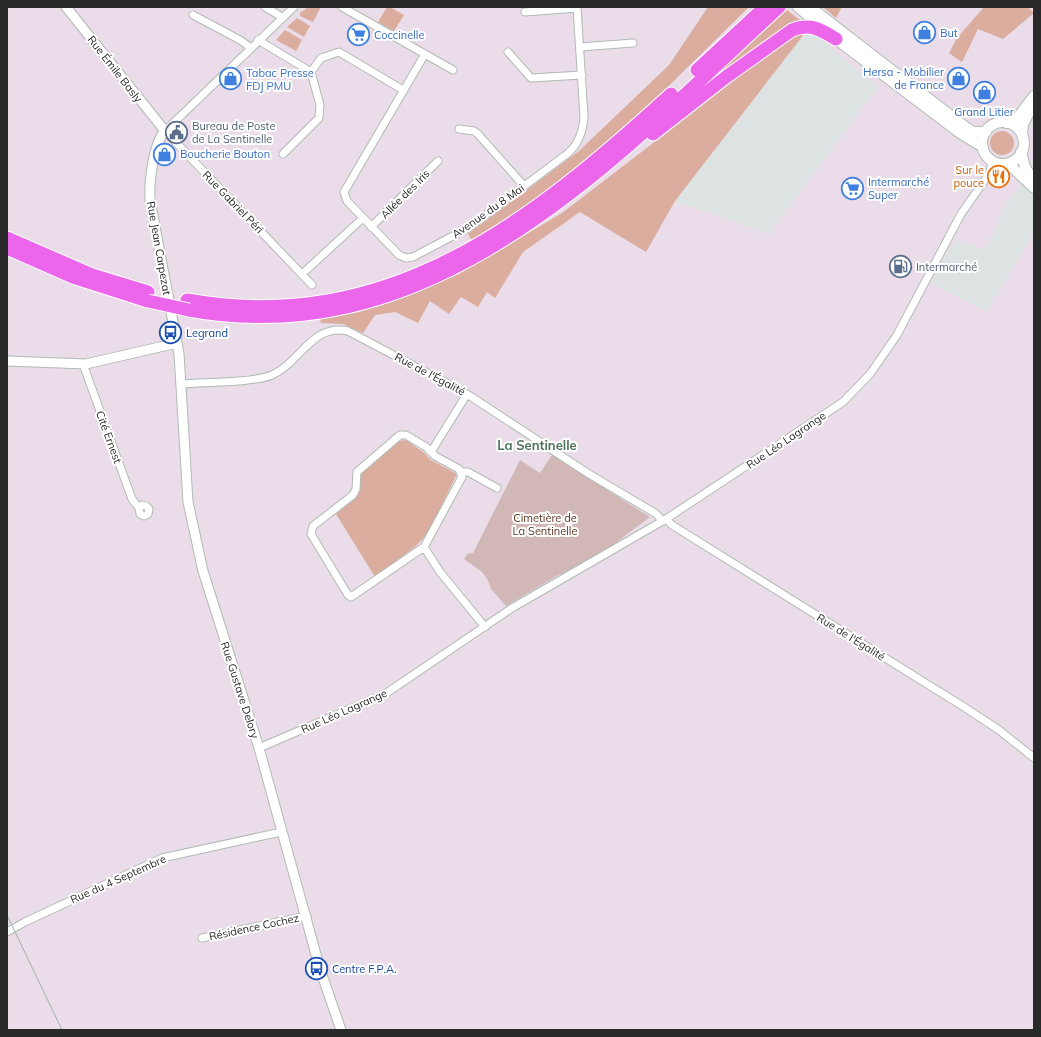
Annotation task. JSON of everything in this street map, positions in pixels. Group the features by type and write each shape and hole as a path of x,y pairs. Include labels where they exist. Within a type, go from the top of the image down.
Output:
{"highway":[{"path":"188,305 261,307 326,302 392,285 459,256 532,211 600,158 765,7"},
{"path":"7,248 73,277 148,297 249,316 297,315 348,307 394,294 441,275 488,250 538,218 590,178 636,139 779,7"},
{"path":"590,178 612,167 708,90 789,32 804,26 814,26 836,38"},
{"path":"7,238 92,275 148,297"}],"main road":[{"path":"803,8 836,38 960,133 983,147"},
{"path":"803,8 968,129 975,132 986,132"},
{"path":"1034,96 1018,117 1006,123 994,125 986,132 982,140 986,156 998,163 1013,168 1034,188"},
{"path":"998,163 1013,161 1021,152 1023,145 1023,124 1034,103"},
{"path":"1006,123 1016,127 1022,135"},
{"path":"1021,152 1024,164 1034,182"}],"street":[{"path":"266,7 282,17"},
{"path":"164,131 294,7"},
{"path":"342,7 453,70"},
{"name":"Rue Émile Basly","path":"69,8 164,131"},
{"path":"525,12 577,8"},
{"name":"Avenue du 8 Mai","path":"425,54 344,192 347,201 371,227 399,255 406,258 413,257 468,228 567,154 578,139 584,118 577,8"},
{"path":"193,15 240,40 251,48"},
{"path":"258,40 311,72 320,105 319,118 283,154"},
{"path":"580,47 633,43"},
{"path":"311,72 321,58 339,52 404,90"},
{"path":"508,52 531,78 582,75"},
{"path":"459,129 474,131 478,134 524,186"},
{"name":"Rue Gabriel Péri","path":"164,131 312,284"},
{"name":"Rue Jean Carpezat","path":"164,131 160,139 150,178 150,200 177,343"},
{"name":"Allée des Iris","path":"371,227 438,161"},
{"name":"Rue Léo Lagrange","path":"259,748 380,697 530,597 664,520 844,402 862,383 900,329 961,214 998,163"},
{"path":"302,274 363,218"},
{"name":"Rue de l'Égalité","path":"181,384 268,376 282,369 317,336 326,332 341,330 353,333 468,394 589,474 653,512 970,711 1004,734 1034,758"},
{"path":"7,361 83,364 177,343"},
{"name":"Rue Gustave Delory","path":"177,343 190,512 208,590 259,748 281,832 307,916 320,969 341,1030"},
{"name":"Cité Ernest","path":"83,364 132,499 139,508"},
{"path":"431,452 468,394"},
{"path":"461,472 462,477 424,547 355,596 351,597 348,595 312,536 311,529 353,495 356,489 357,472 398,436 406,435 426,447 461,472 468,472 497,488"},
{"path":"424,547 438,569 485,626"},
{"name":"Rue du 4 Septembre","path":"7,932 22,923 158,859 281,832"},
{"name":"Résidence Cochez","path":"202,938 307,916"}],"shaded area":[{"path":"308,7 321,7 313,22 300,16 300,13"},
{"path":"387,7 390,7 404,15 394,31 378,22"},
{"path":"708,7 749,7 633,121 570,174 514,215 472,241 468,234 579,151 669,65"},
{"path":"823,7 842,7 836,18"},
{"path":"984,7 1028,7 1034,13 1003,39 978,29 962,62 949,53 957,38"},
{"path":"787,10 800,20 808,29 675,201 646,252 580,212 523,252 495,298 487,292 478,307 461,297 449,314 430,301 418,323 395,312 375,315 363,333 343,324 321,323 320,319 359,312 395,301 459,274 562,213 714,94 713,77"},
{"path":"297,18 310,26 304,37 287,27"},
{"path":"808,29 878,87 769,234 675,201"},
{"path":"285,30 302,40 296,51 276,40"},
{"path":"1002,131 1011,134 1014,143 1011,152 1002,155 993,152 990,143 993,134"},
{"path":"1021,185 1034,195 1034,233 987,311 930,283 957,239 984,250 995,230 1001,211"},
{"path":"406,440 423,452 431,460 457,474 428,533 416,546 375,577 336,514 359,494 360,475 399,441"}],"green space":[{"name":"Cimetière de La Sentinelle","path":"552,455 650,517 610,547 506,606 491,589 488,580 482,572 464,559 467,554 473,553 520,460 540,473"}],"tram line":[{"path":"7,915 62,1030"}],"place":[{"name":"But","path":"924,33"},
{"name":"Coccinelle","path":"359,35"},
{"name":"Hersa - Mobilier de France","path":"959,78"},
{"name":"Tabac Presse FDJ PMU","path":"231,79"},
{"name":"Grand Litier","path":"984,92"},
{"name":"Bureau de Poste de La Sentinelle","path":"177,132"},
{"name":"Boucherie Bouton","path":"165,154"},
{"name":"Sur le pouce","path":"999,176"},
{"name":"Intermarché Super","path":"852,188"},
{"name":"Intermarché","path":"900,267"},
{"name":"Legrand","path":"171,333"},
{"name":"Centre F.P.A.","path":"316,969"}],"district":[{"name":"La Sentinelle","path":"537,445"}]}
